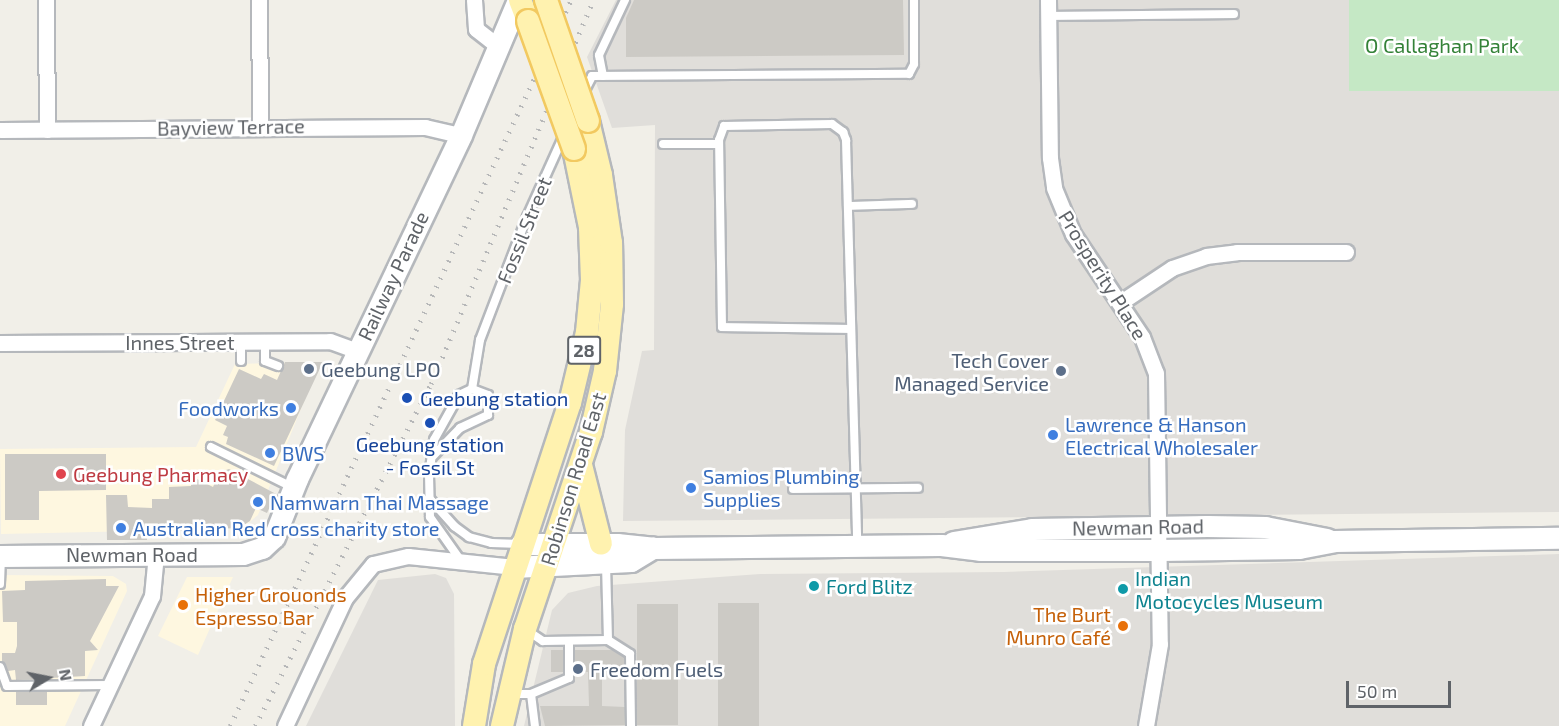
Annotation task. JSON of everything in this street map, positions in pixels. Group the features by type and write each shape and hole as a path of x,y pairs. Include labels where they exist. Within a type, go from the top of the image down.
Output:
{"main road":[{"name":"Railway Parade","path":"262,548 277,530 293,487 461,135 519,0"},
{"name":"Robinson Road East","path":"474,726 484,664 521,544 573,394 590,309 590,227 574,149 519,0"},
{"name":"Robinson Road East","path":"502,726 508,694 534,635 546,566 581,465 606,371 612,304 607,207 588,120 546,0"},
{"path":"581,465 604,553"},
{"name":"Newman Road","path":"941,545 1032,529 1159,527 1265,527 1334,541"},
{"name":"Newman Road","path":"514,567 546,566 604,553 653,548 941,545 980,550 1160,550 1299,548 1334,541 1559,538"},
{"name":"Newman Road","path":"521,544 554,544 604,553"},
{"name":"Newman Road","path":"0,556 243,554 262,548"}],"street":[{"path":"46,0 47,130"},
{"path":"259,0 260,127"},
{"path":"474,0 476,29 498,46"},
{"name":"Prosperity Place","path":"1048,8 1050,158 1054,188 1073,234 1121,302 1142,337 1156,373 1160,654 1146,726"},
{"name":"Bayview Terrace","path":"0,130 425,127 461,135"},
{"path":"1121,302 1159,276 1206,256 1237,252 1346,252"},
{"name":"Innes Street","path":"0,343 337,342 358,351"},
{"path":"91,726 152,596 156,554"},
{"name":"Newman Road","path":"285,726 345,598 373,564 408,556 514,567"}],"lane":[{"path":"625,0 599,55 603,76 909,74 914,64 914,0"},
{"path":"1048,8 1234,14"},
{"name":"Fossil Street","path":"472,389 476,353 507,269 592,76 603,76"},
{"path":"849,329 722,327 719,134 727,125 838,126 846,140 849,329 857,546"},
{"path":"663,144 719,144"},
{"path":"848,206 912,204"},
{"path":"241,341 241,361"},
{"path":"265,341 265,361 278,366"},
{"path":"433,456 460,428 488,415 488,395 472,389 452,404 434,440 429,498 435,528 462,562"},
{"path":"211,447 293,487"},
{"path":"793,489 918,488"},
{"path":"429,498 454,526 469,537 491,543 521,544"},
{"path":"604,553 608,640"},
{"path":"0,556 0,584"},
{"path":"534,635 569,641 608,640 630,654 631,726"},
{"path":"508,694 531,694 569,678 569,641"},
{"path":"0,667 7,686 111,685"},
{"path":"531,694 535,726"}],"shaded area":[{"path":"616,0 1349,0 1350,91 1559,88 1559,512 623,521 625,430 642,351 654,350 655,125 612,128 587,57"},
{"path":"320,362 258,515 246,525 233,529 1,534 0,449 196,447 235,364"},
{"path":"1559,554 1559,726 524,726 552,610 568,593 597,586 760,574 1004,572"},
{"path":"435,574 446,578 454,594 455,726 306,726 378,580"},
{"path":"0,575 113,576 126,584 127,591 65,726 0,726"},
{"path":"187,577 233,577 198,655 158,636"}],"green space":[{"name":"O Callaghan Park","path":"1349,0 1559,0 1559,91 1349,91"}],"building":[{"path":"634,0 903,0 904,55 626,57 626,18"},
{"path":"285,362 323,362 274,466 226,444 228,437 223,435 227,426 215,420 239,369 261,379 264,374 277,380"},
{"path":"5,454 106,454 106,490 39,491 39,520 5,520"},
{"path":"229,469 276,494 267,513 256,508 250,521 239,528 147,532 147,540 107,540 106,495 127,495 128,507 152,508 152,499 169,499 169,487 191,486 191,476 213,487 220,472"},
{"path":"106,579 106,586 119,586 90,641 98,650 85,651 85,676 16,680 15,670 8,671 2,661 2,653 15,653 17,622 3,622 2,591 25,590 25,581"},
{"path":"718,603 759,603 759,726 718,726"},
{"path":"637,604 678,604 678,725 637,725"},
{"path":"551,650 563,650 563,672 551,672"},
{"path":"575,650 613,650 624,657 624,672 602,672 602,706 625,707 625,725 545,726 540,706 589,706 588,672 575,672"},
{"path":"16,692 47,692 47,705 16,705"}],"railway":[{"path":"230,726 571,0"},
{"path":"255,726 431,384 593,0"}],"place":[{"name":"Geebung LPO","path":"309,369"},
{"name":"Tech Cover Managed Service","path":"1061,371"},
{"name":"Geebung station","path":"407,398"},
{"name":"Foodworks","path":"291,408"},
{"name":"Geebung station - Fossil St","path":"430,423"},
{"name":"Lawrence & Hanson Electrical Wholesaler","path":"1053,435"},
{"name":"BWS","path":"270,453"},
{"name":"Geebung Pharmacy","path":"61,474"},
{"name":"Samios Plumbing Supplies","path":"691,488"},
{"name":"Namwarn Thai Massage","path":"258,502"},
{"name":"Australian Red cross charity store","path":"121,528"},
{"name":"Ford Blitz","path":"814,586"},
{"name":"Indian Motocycles Museum","path":"1123,589"},
{"name":"Higher Grouonds Espresso Bar","path":"183,605"},
{"name":"The Burt Munro Café","path":"1123,626"},
{"name":"Freedom Fuels","path":"578,669"}]}
